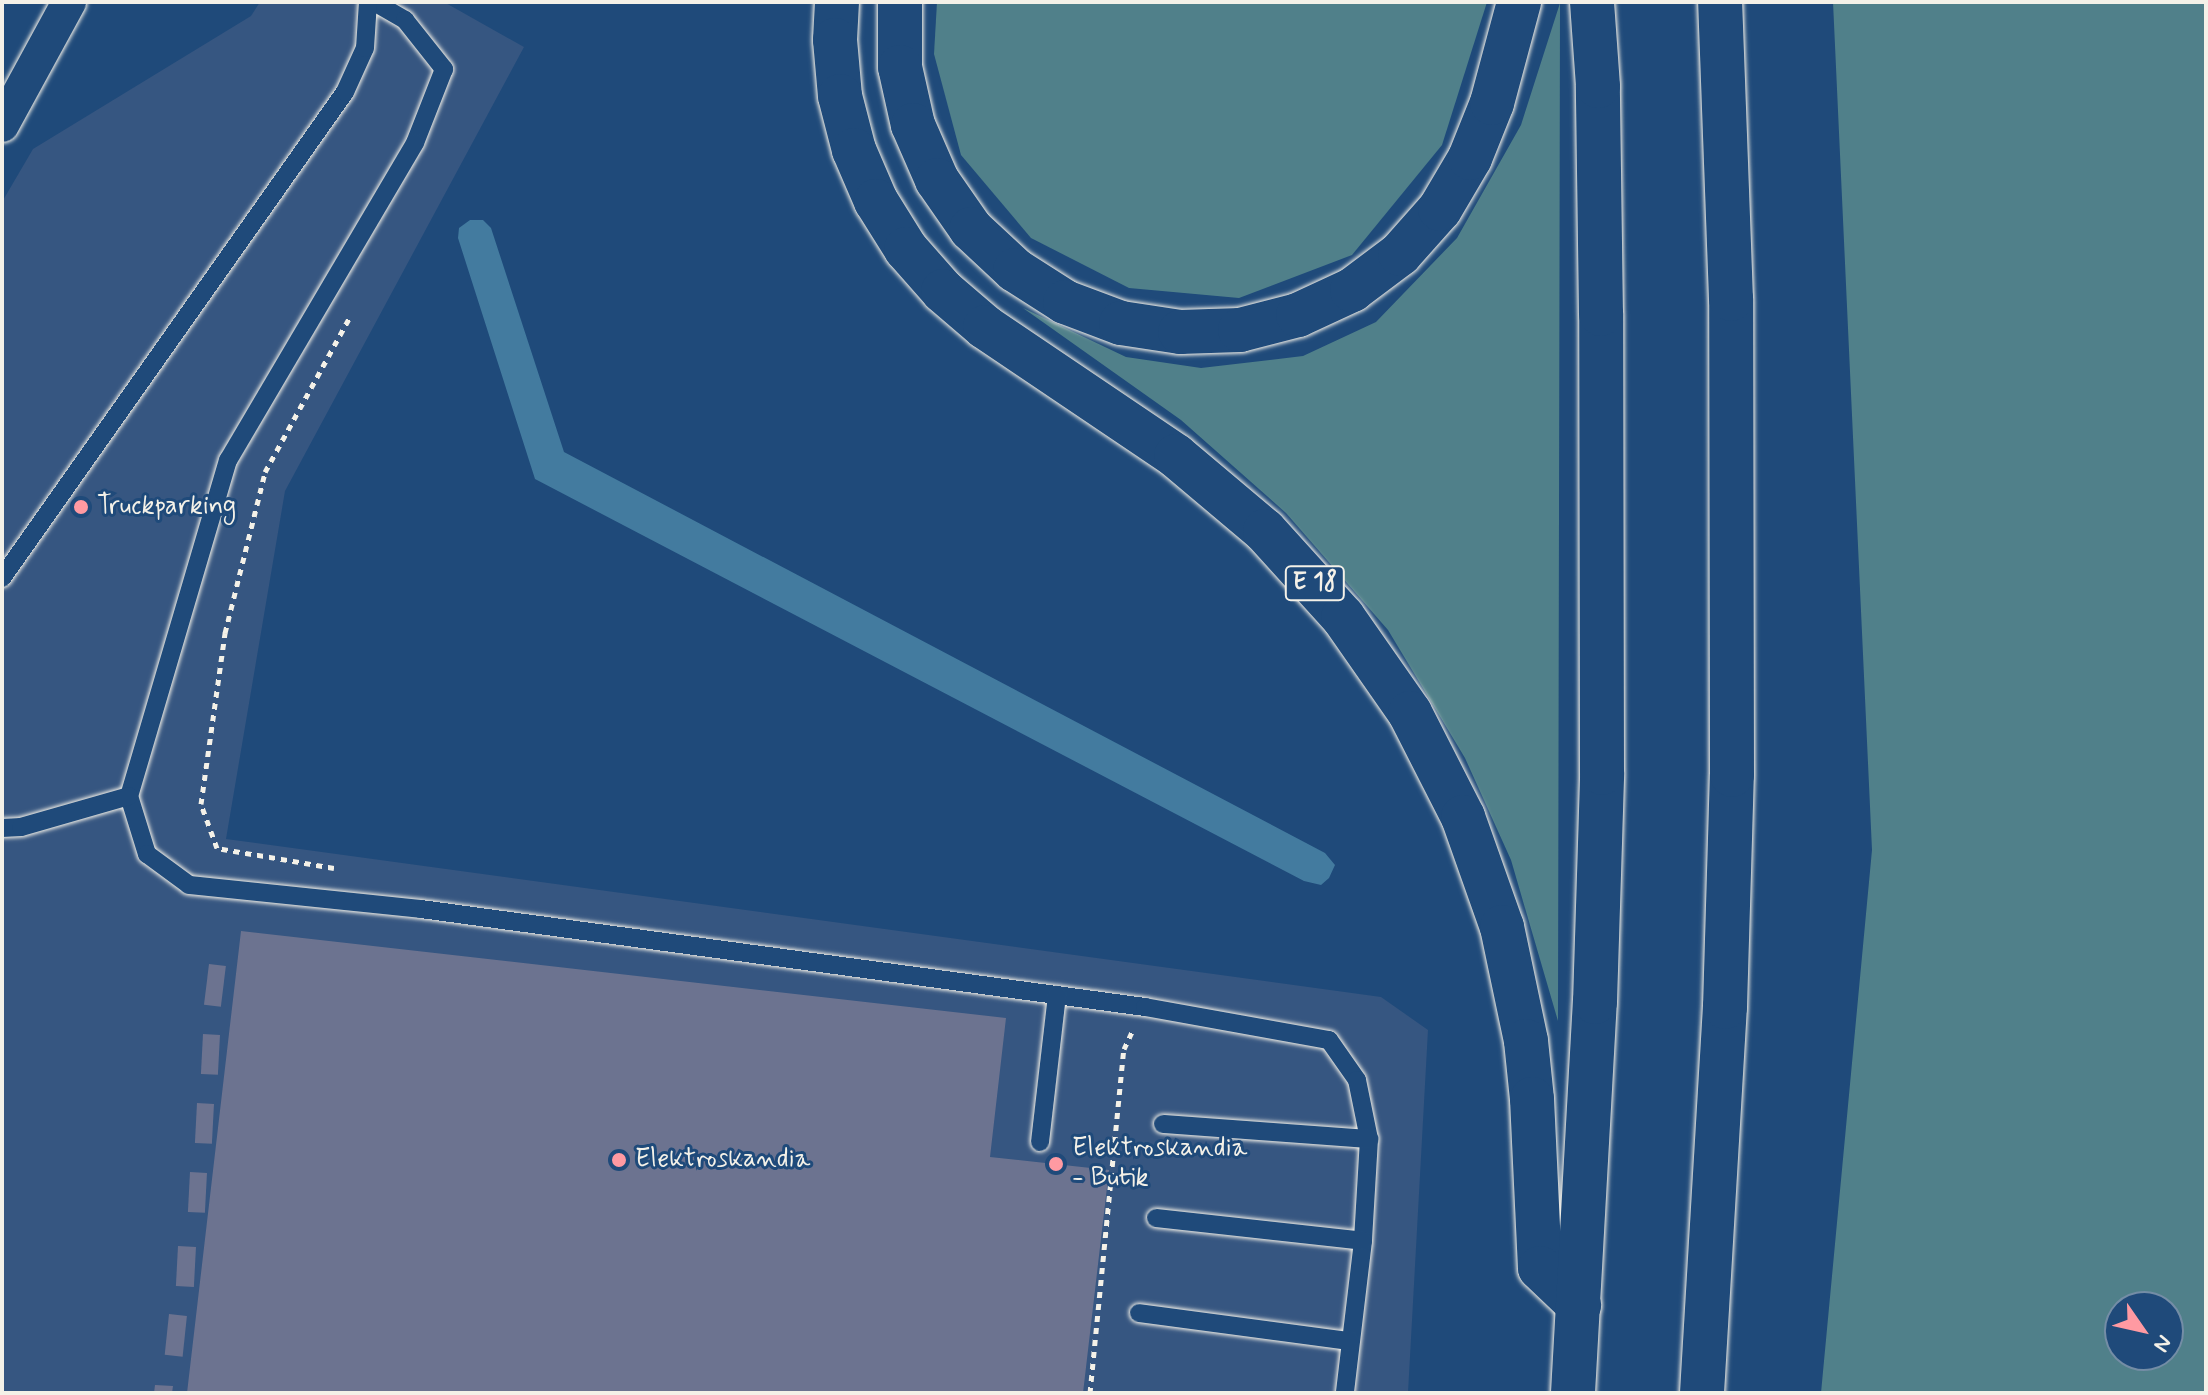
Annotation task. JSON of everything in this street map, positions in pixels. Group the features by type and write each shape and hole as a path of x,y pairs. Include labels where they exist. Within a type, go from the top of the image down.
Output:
{"highway":[{"name":"E 18","path":"837,2 835,40 840,96 854,150 876,201 906,249 943,291 985,327 1176,456 1265,531 1343,617 1410,713 1463,817 1502,927 1515,984 1532,1099 1540,1268 1579,1305"},
{"path":"900,2 900,67 913,125 937,180 971,229 1015,270 1065,302 1121,323 1180,332 1240,330 1298,315 1352,290 1400,254 1440,209 1470,158 1492,103 1519,2"},
{"path":"1573,1393 1595,1002 1602,757 1601,253 1598,86 1592,2"},
{"path":"1702,1393 1725,1007 1733,716 1731,299 1720,2"}],"street":[{"path":"2,125 69,2"}],"lane":[{"path":"2,578 345,92 365,48 371,2 405,20 444,69 415,143 228,460 129,796 147,854 189,885 421,909 1057,995 1145,1007 1329,1040 1357,1080 1369,1139 1363,1241 1345,1393"},
{"path":"2,828 21,827 129,796"},
{"path":"1040,1142 1057,995"},
{"path":"1163,1124 1369,1139"},
{"path":"1156,1218 1363,1241"},
{"path":"1139,1313 1350,1341"}],"path":[{"path":"337,869 217,848 201,804 225,633 265,472 355,307"},
{"path":"1090,1393 1124,1049 1145,1007"}],"shaded area":[{"path":"260,2 444,2 524,47 285,491 226,839 1381,997 1428,1030 1408,1393 2,1393 2,202 33,149 251,16"},
{"path":"470,220 483,220 491,228 564,452 1325,853 1335,865 1329,878 1321,885 1304,881 535,479 458,238 459,228"}],"green space":[{"path":"937,2 1487,2 1442,145 1352,255 1239,298 1129,288 1031,238 961,155 934,54"},
{"path":"1833,2 2206,2 2206,1393 1821,1393 1872,850"},
{"path":"1560,3 1558,1021 1511,860 1465,758 1388,630 1286,513 1181,420 1023,308 1126,357 1201,368 1303,356 1376,322 1457,238 1521,125"}],"building":[{"name":"Elektroskandia","path":"241,931 1006,1018 990,1157 1109,1170 1083,1393 187,1393"},
{"path":"209,964 226,966 221,1007 204,1005"},
{"path":"203,1034 220,1035 218,1075 201,1074"},
{"path":"197,1103 214,1104 212,1144 195,1143"},
{"path":"190,1172 207,1173 205,1213 188,1212"},
{"path":"178,1246 196,1247 194,1287 176,1286"},
{"path":"169,1314 187,1316 183,1357 165,1355"},
{"path":"155,1385 173,1386 172,1393 154,1393"}],"place":[{"name":"Truckparking","path":"81,507"},
{"name":"Elektroskandia","path":"619,1160"},
{"name":"Elektroskandia - Butik","path":"1056,1164"}]}
